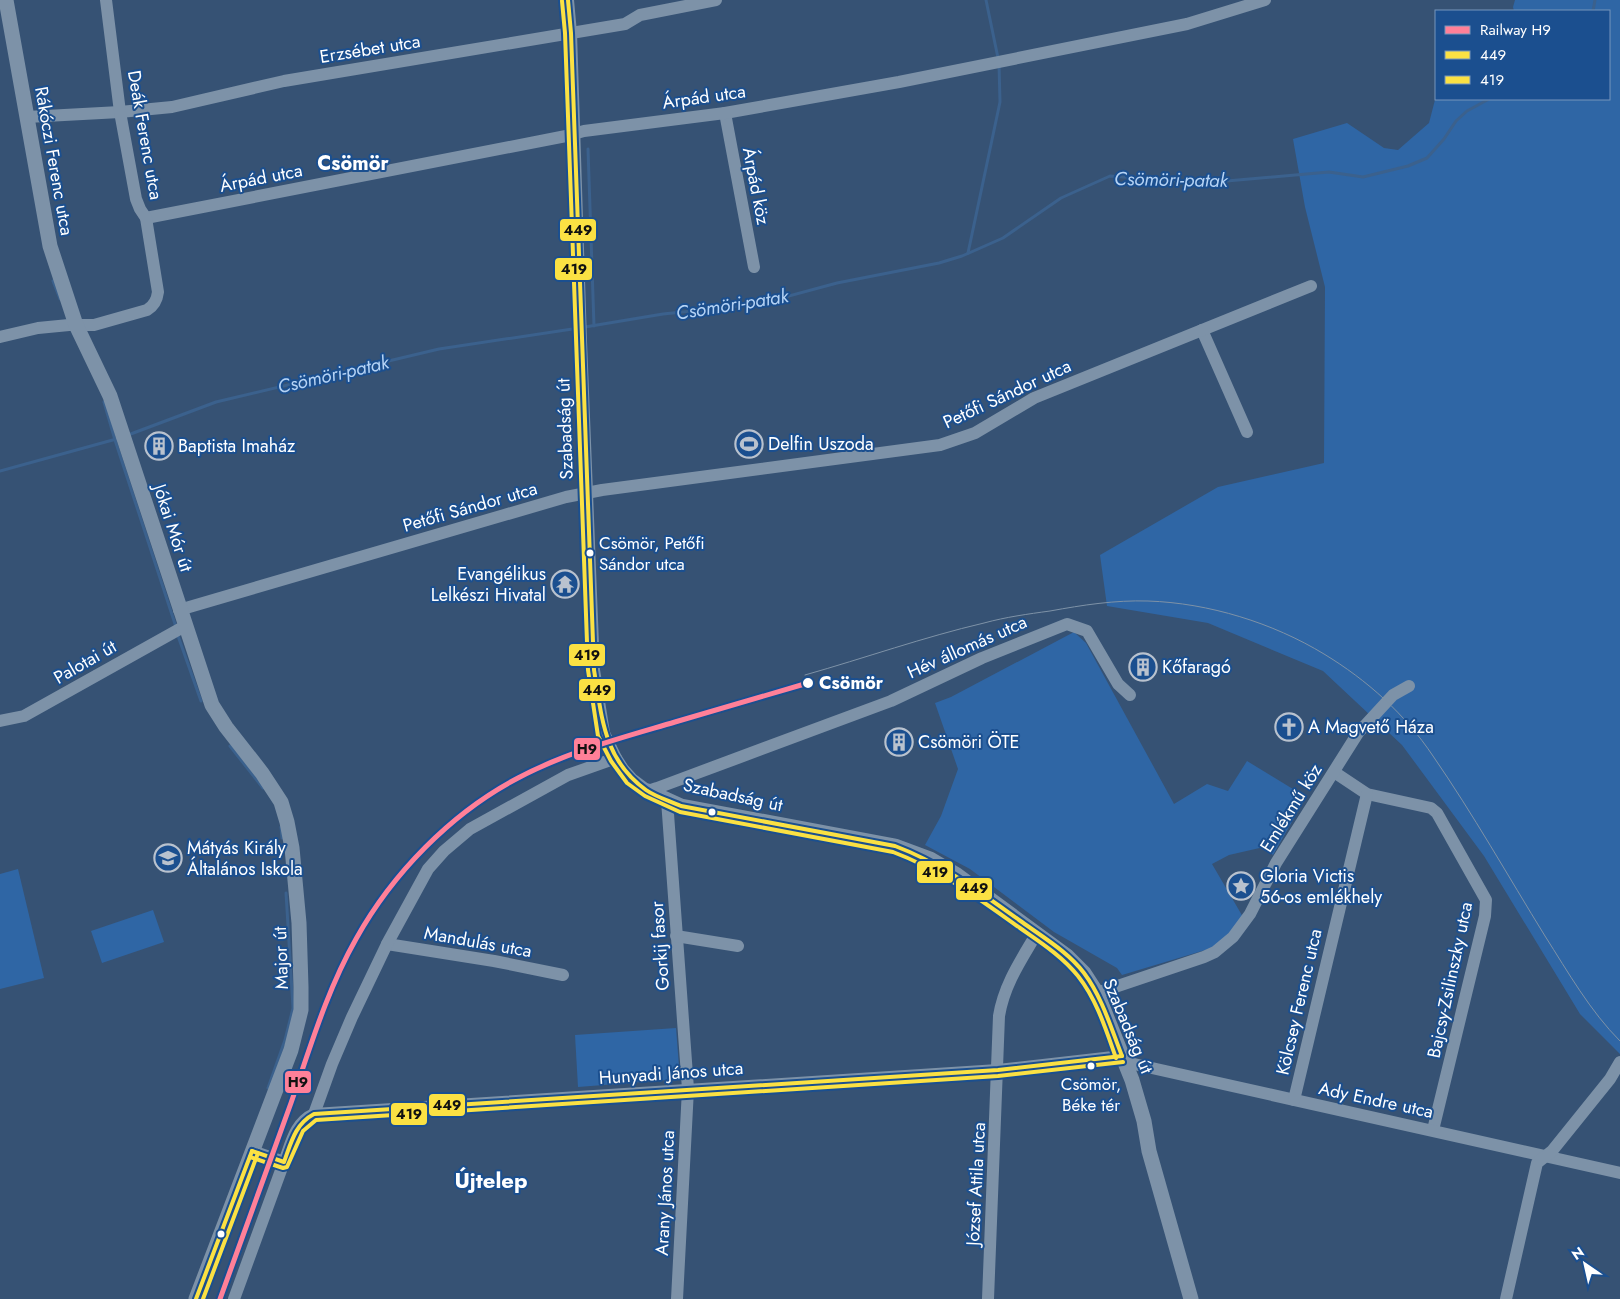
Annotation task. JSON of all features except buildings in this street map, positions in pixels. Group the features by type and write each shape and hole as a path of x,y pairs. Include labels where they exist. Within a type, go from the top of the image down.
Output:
{"street":[{"name":"Rákóczi Ferenc utca","path":"6,0 50,246 76,326"},
{"name":"Deák Ferenc utca","path":"76,326 94,326 147,310 156,303 158,292 146,218 136,199 120,112 106,0"},
{"name":"Szabadság út","path":"568,0 571,34 586,494 594,670 604,733 616,758 632,779 648,791 681,806 896,846 914,852 957,875 1037,933 1076,965 1096,993 1123,1059 1144,1121 1149,1151 1192,1299"},
{"name":"Erzsébet utca","path":"27,117 172,107 284,82 625,24 640,15 716,0"},
{"name":"Árpád utca","path":"146,218 584,131 725,113 899,82 1187,24 1265,0"},
{"name":"Árpád köz","path":"725,113 754,267"},
{"name":"Petőfi Sándor utca","path":"179,610 566,497 602,490 940,445 974,433 1034,398 1312,286"},
{"path":"0,337 38,328 76,326"},
{"name":"Jókai Mór út","path":"76,326 110,396 179,610 179,628"},
{"path":"1202,330 1247,432"},
{"name":"Hév állomás utca","path":"648,791 890,700 982,658 1068,624 1087,631 1118,684 1130,695"},
{"name":"Palotai út","path":"0,721 24,716 179,628"},
{"name":"Major út","path":"179,628 212,705 281,802 292,848 299,923 301,987 301,1010 291,1050 196,1299"},
{"name":"Emlékmű köz","path":"1096,993 1204,957 1215,952 1233,937 1250,914 1276,863 1358,733 1394,695 1409,686"},
{"path":"234,1299 298,1126 307,1117 314,1114 332,1064 349,1025 387,944 423,876 444,851 470,829 568,775 616,758"},
{"name":"Bajcsy-Zsilinszky utca","path":"1334,772 1367,794 1431,808 1437,813 1486,900 1485,916 1433,1130"},
{"name":"Kölcsey Ferenc utca","path":"1294,1100 1367,794"},
{"name":"Gorkij fasor","path":"667,800 688,1089"},
{"name":"József Attila utca","path":"988,1299 1001,1004 1007,985 1021,957 1037,933"},
{"path":"676,936 738,946"},
{"name":"Mandulás utca","path":"387,944 494,961 563,975"},
{"name":"Ady Endre utca","path":"1123,1059 1294,1100 1620,1173"},
{"name":"Hunyadi János utca","path":"314,1114 998,1070 1123,1059"},
{"path":"1506,1299 1536,1163 1552,1151 1610,1079 1620,1062"},
{"name":"Arany János utca","path":"678,1299 688,1089"},
{"path":"252,1151 284,1162"}],"shaded area":[{"path":"1515,0 1620,0 1620,1054 1580,1014 1484,856 1402,745 1323,671 1208,623 1107,606 1100,555 1218,487 1324,463 1325,287 1305,207 1293,139 1347,123 1384,148 1398,150 1429,123 1435,100 1610,100 1610,10 1514,10"},
{"path":"1074,632 1086,643 1174,804 1207,784 1228,791 1247,761 1306,797 1273,855 1264,847 1229,855 1212,864 1243,917 1232,935 1212,948 1122,975 1117,968 1054,932 970,869 925,845 941,816 958,769 935,703 951,697"},
{"path":"18,869 44,978 0,989 0,874"},
{"path":"153,910 164,942 102,963 91,931"},
{"path":"676,1028 680,1079 578,1087 575,1035"}],"waterway":[{"path":"986,0 998,58"},
{"name":"Csömöri-patak","path":"1593,10 1595,0"},
{"path":"968,253 1000,102 999,64"},
{"name":"Csömöri-patak","path":"585,327 663,314 759,304 837,283 939,263 962,256 1003,238 1061,198 1110,176 1204,183 1329,172 1363,177 1408,166 1427,158 1444,139 1456,121 1467,111 1487,100"},
{"path":"588,149 594,326"},
{"path":"53,281 60,299"},
{"name":"Csömöri-patak","path":"128,435 216,402 439,349 579,328"},
{"path":"104,402 176,627"},
{"name":"Csömöri-patak","path":"0,471 120,438"},
{"path":"177,633 201,701"},
{"path":"230,746 263,788"},
{"path":"281,827 282,838"},
{"path":"268,1088 285,1040 293,1008 286,893"}],"tram line":[{"path":"805,675 992,621 1111,602 1148,601 1217,610 1284,633 1324,654 1355,675 1384,699 1410,726 1433,756 1462,800 1580,991 1620,1041"}],"rail line":[{"name":"H9","path":"220,1299 336,978 356,939 387,891 425,847 469,809 493,792 537,769 575,753 615,740 808,683"}],"transit line":[{"name":"449","path":"568,0 571,33 594,670 599,704 613,751 621,765 646,790 681,806 895,846 945,870 1047,940 1078,965 1101,1002 1122,1056"},
{"name":"419","path":"562,1 565,33 588,670 598,736 611,761 627,783 645,796 680,812 893,852 943,876 1043,944 1072,969 1085,985 1096,1005 1116,1058"},
{"name":"449","path":"252,1151 284,1162 298,1129 302,1123 314,1114 998,1070 1122,1056"},
{"name":"419","path":"250,1157 283,1168 287,1167 303,1131 316,1120 998,1076 1123,1062"},
{"name":"449","path":"196,1299 252,1151"},
{"name":"419","path":"203,1299 258,1153"}],"place":[{"name":"Delfin Uszoda","path":"749,444"},
{"name":"Baptista Imaház","path":"159,446"},
{"name":"Csömör, Petőfi Sándor utca","path":"590,553"},
{"name":"Evangélikus Lelkészi Hivatal","path":"565,584"},
{"name":"Kőfaragó","path":"1143,667"},
{"name":"Csömör","path":"808,683"},
{"name":"A Magvető Háza","path":"1289,727"},
{"name":"Csömöri ÖTE","path":"899,742"},
{"name":"Mátyás Király Általános Iskola","path":"168,858"},
{"name":"Gloria Victis 56-os emlékhely","path":"1241,886"},
{"name":"Csömör, Béke tér","path":"1091,1066"}],"district":[{"name":"Csömör","path":"353,163"},
{"name":"Újtelep","path":"491,1180"}]}
